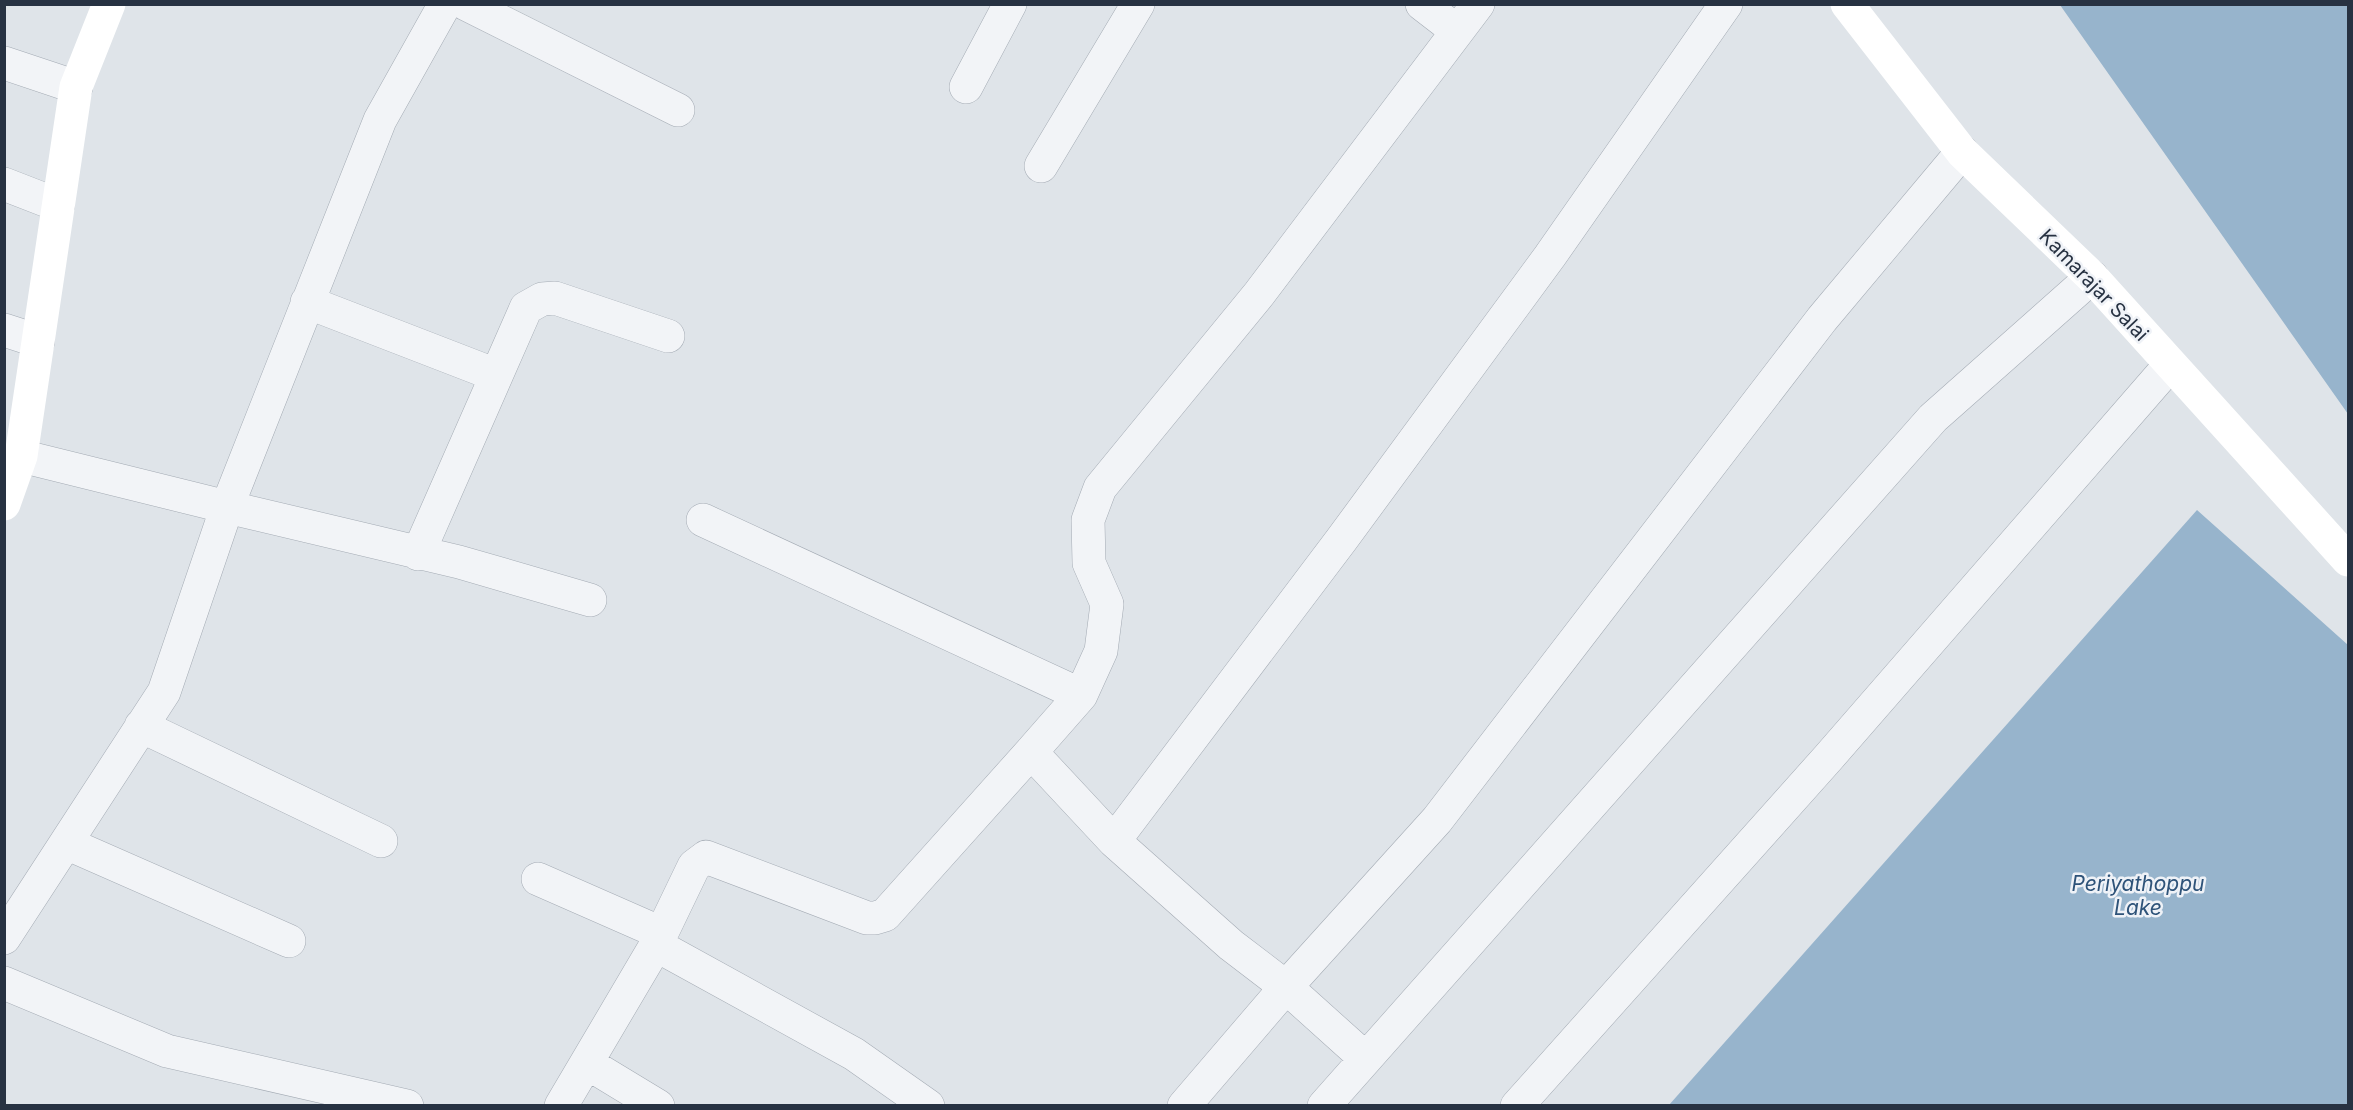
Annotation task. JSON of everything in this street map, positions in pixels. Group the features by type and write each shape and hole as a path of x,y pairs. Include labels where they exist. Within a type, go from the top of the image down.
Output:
{"main road":[{"path":"6,492 21,456 76,87 110,4"},
{"name":"Kamarajar Salai","path":"1847,4 1962,152 2091,277 2349,560"}],"street":[{"path":"4,938 164,692 227,507 380,120 445,4"},
{"path":"466,4 678,110"},
{"path":"966,87 1010,4"},
{"path":"1041,166 1138,4"},
{"path":"1422,4 1457,31"},
{"path":"561,1106 658,939 694,866 706,857 867,918 885,915 1081,694 1101,651 1107,604 1089,563 1089,520 1100,488 1259,294 1478,4"},
{"path":"1114,841 1544,266 1726,4"},
{"path":"4,63 76,87"},
{"path":"1184,1106 1286,987 1437,820 1822,319 1962,152"},
{"path":"4,184 58,205"},
{"path":"1324,1106 1933,418 2091,277"},
{"path":"418,554 526,308 542,299 555,298 668,336"},
{"path":"307,302 496,375"},
{"path":"4,330 38,340"},
{"path":"1517,1106 1828,758 2170,365"},
{"path":"21,456 418,554 459,562 590,600"},
{"path":"703,520 1081,694"},
{"path":"141,726 381,841"},
{"path":"1031,752 1114,841 1231,945 1286,987 1365,1058"},
{"path":"66,843 289,941"},
{"path":"538,879 658,939 854,1054 928,1106"},
{"path":"4,983 167,1051 406,1105"},
{"path":"587,1063 657,1106"}],"water":[{"path":"2060,5 2348,5 2348,414"},
{"name":"Periyathoppu Lake","path":"2197,510 2348,645 2348,1105 1669,1105"}]}
